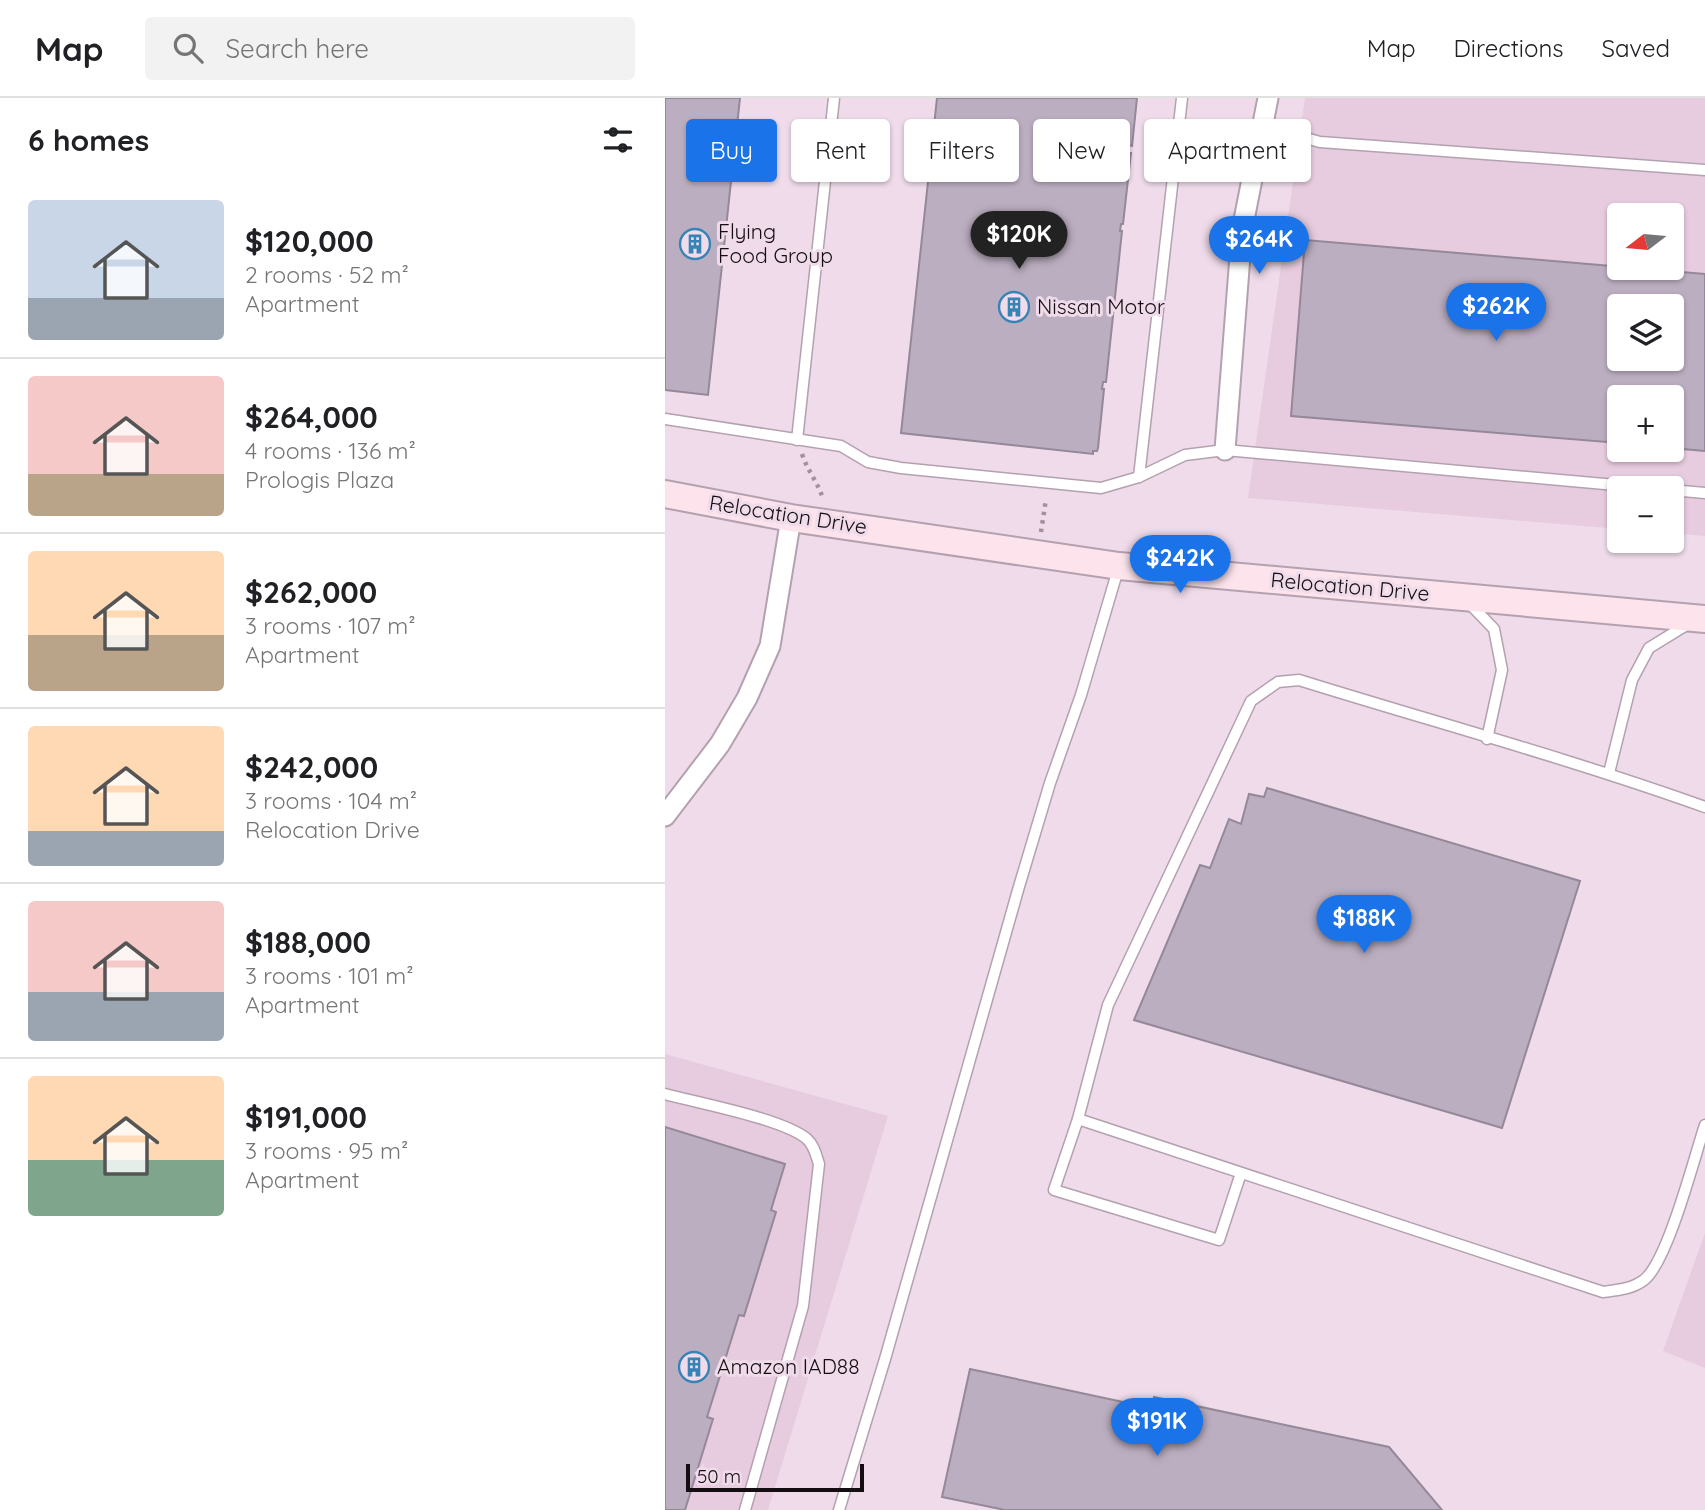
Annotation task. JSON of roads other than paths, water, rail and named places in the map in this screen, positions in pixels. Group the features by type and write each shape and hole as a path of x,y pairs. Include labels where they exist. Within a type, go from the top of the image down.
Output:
{"street":[{"path":"1264,119 1268,98"},
{"path":"1225,450 1242,230 1251,182"},
{"name":"Relocation Drive","path":"665,495 791,518 1119,566 1702,619"},
{"path":"665,816 720,744 747,698 765,656 791,518"}],"lane":[{"path":"797,440 834,98"},
{"path":"1139,477 1182,98"},
{"path":"1311,140 1705,170"},
{"path":"665,419 841,446 868,461 901,468 1101,488 1139,477 1185,456 1225,450 1607,484"},
{"path":"1684,491 1705,493"},
{"path":"839,1510 885,1359 1018,890 1050,783 1081,695 1119,566"},
{"path":"1463,597 1494,629 1502,670 1487,738"},
{"path":"1609,773 1632,680 1649,648 1702,619"},
{"path":"1241,1172 1219,1240 1054,1191 1078,1119 1108,1005 1251,702 1278,682 1299,680 1609,773 1705,807"},
{"path":"665,1094 779,1124 807,1139 815,1150 818,1164 803,1306 745,1510"},
{"path":"1078,1119 1603,1292 1628,1289 1646,1279 1662,1256 1705,1125"}],"place":[{"name":"Flying Food Group","path":"695,244"},
{"name":"Nissan Motor","path":"1014,307"},
{"name":"Amazon IAD88","path":"694,1367"}]}
